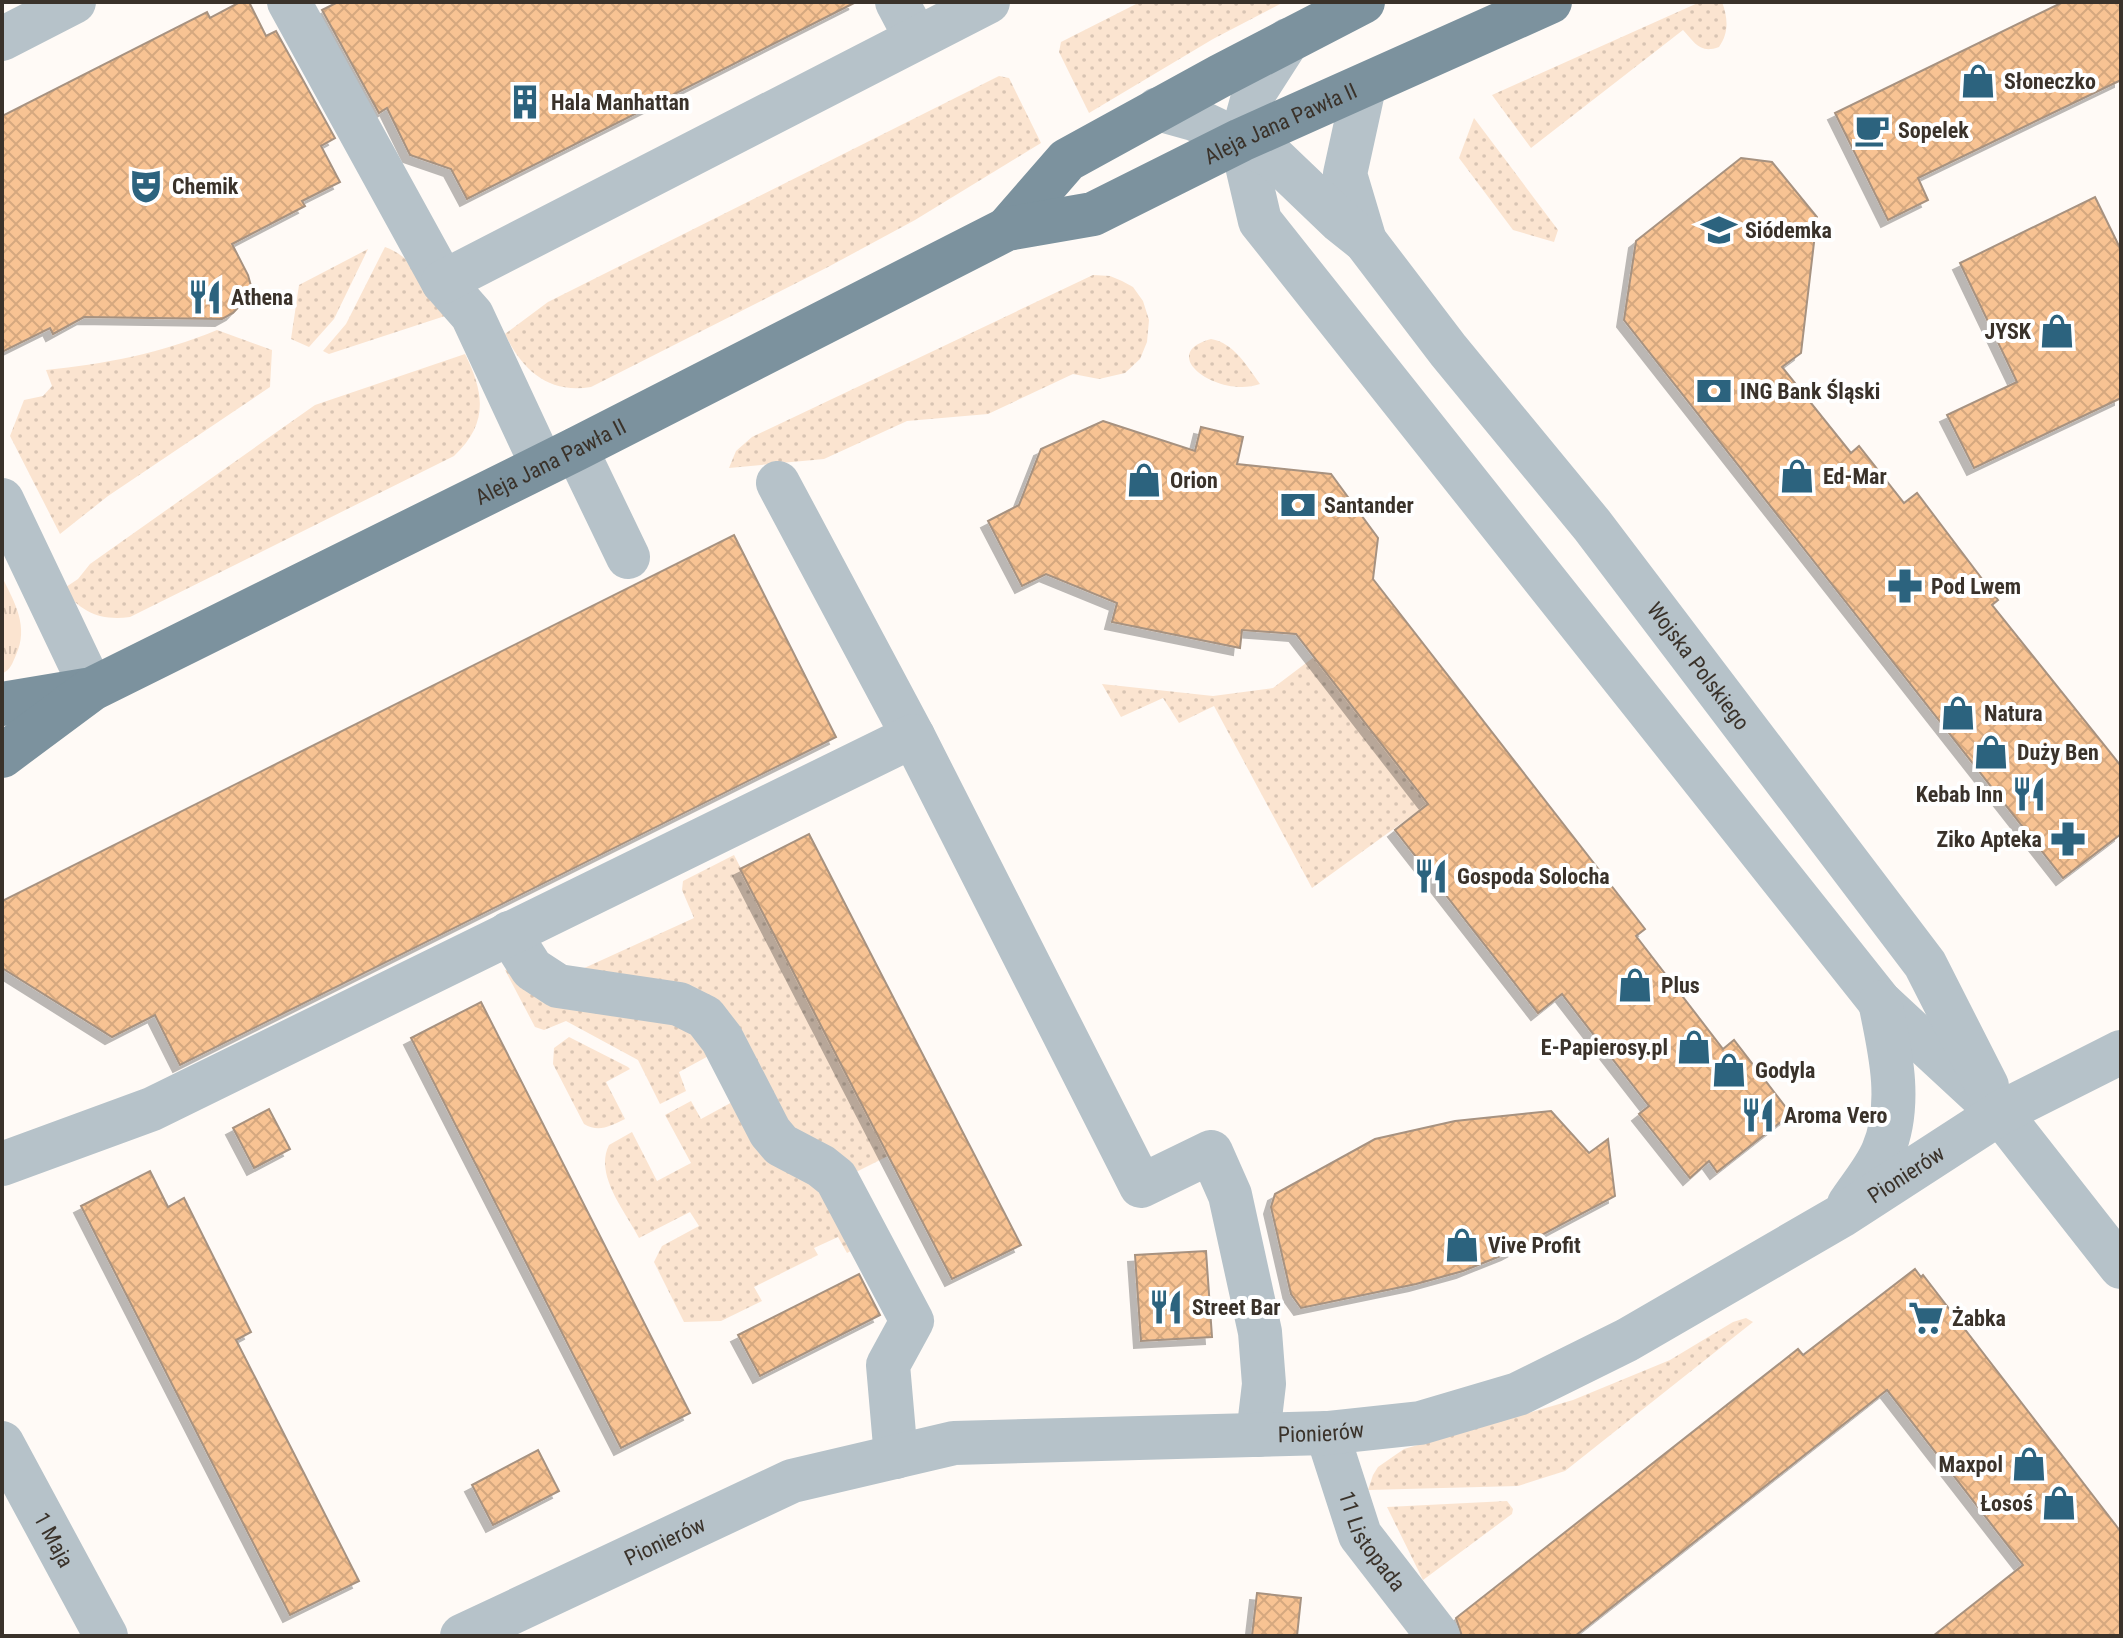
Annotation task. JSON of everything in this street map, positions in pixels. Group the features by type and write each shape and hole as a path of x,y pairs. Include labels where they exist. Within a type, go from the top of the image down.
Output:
{"main road":[{"name":"Aleja Jana Pawła II","path":"1007,229 1067,160 1363,2"},
{"name":"Aleja Jana Pawła II","path":"2,756 92,689 559,457 1007,229 1093,214 1241,140 1550,2"},
{"name":"Aleja Jana Pawła II","path":"2,704 92,689"}],"street":[{"path":"2,39 74,2"},
{"path":"289,2 443,282 472,315 559,457 628,557"},
{"path":"443,282 907,20 988,2"},
{"name":"Wojska Polskiego","path":"1288,40 1254,93 1241,140 1260,221 1880,1002 2000,1113 2121,1267"},
{"name":"Wojska Polskiego","path":"1364,87 1345,174 1365,241"},
{"name":"Wojska Polskiego","path":"1158,109 1194,119 1283,163 1340,221 1365,241 1448,350 1592,525 1925,964 2000,1113"},
{"path":"778,483 913,736 1141,1186 1211,1152 1230,1195 1260,1332 1264,1384 1258,1435"},
{"path":"2,500 92,689"},
{"path":"2,1164 152,1109 913,736"},
{"path":"509,933 532,969 558,986 679,1004 705,1017 722,1039 770,1132 781,1145 821,1166 836,1178 912,1321 888,1365 896,1457"},
{"name":"Wojska Polskiego","path":"1841,1216 1882,1154 1892,1124 1891,1060 1880,1002"},
{"name":"Pionierów","path":"462,1636 792,1481 954,1443 1327,1433 1420,1423 1518,1394 1627,1340 1841,1216 2000,1113 2121,1052"},
{"name":"11 Listopada","path":"1327,1433 1360,1535 1438,1636"},
{"name":"1 Maja","path":"2,1443 106,1636"}],"green space":[{"path":"1140,2 1284,2 1213,39 1089,113 1059,52 1061,42"},
{"path":"1700,2 1722,2 1726,25 1719,47 1702,48 1683,30 1531,148 1492,95"},
{"path":"999,76 1009,78 1041,143 915,220 591,387 562,387 549,383 528,368 512,347 505,334 548,302"},
{"path":"1474,118 1558,230 1554,242 1513,230 1459,158"},
{"path":"385,247 413,267 445,316 329,354 323,351 346,324"},
{"path":"368,249 334,319 309,347 291,339 299,285"},
{"path":"1093,275 1110,276 1122,281 1133,287 1143,301 1149,320 1147,342 1140,359 1125,373 1099,379 1073,374 988,414 907,421 824,459 729,468 736,451 752,437"},
{"path":"217,330 272,350 270,387 108,496 60,534 10,436 24,400 43,396 52,386 46,370 133,356"},
{"path":"1211,339 1233,350 1260,384 1244,387 1227,385 1199,373 1191,364 1189,354 1195,346"},
{"path":"465,354 476,382 480,408 473,432 454,456 130,617 109,618 92,613 77,604 63,589 78,579 90,564 315,405"},
{"path":"2,577 19,615 21,635 12,664 2,674"},
{"path":"1314,657 1428,804 1312,888 1214,706 1179,723 1163,698 1121,717 1102,684 1213,696 1273,688"},
{"path":"734,855 888,1156 850,1175 801,1143 726,1024 569,975 694,918 682,890 683,881"},
{"path":"514,966 681,1020 714,1053 679,1072 686,1091 660,1104 638,1060 566,1021 544,1030 535,1027 505,970"},
{"path":"569,1037 630,1069 606,1082 625,1119 600,1128 584,1124 553,1064 554,1048"},
{"path":"736,1100 819,1183 851,1251 847,1253 838,1237 814,1248 818,1255 754,1287 762,1301 721,1321 684,1322 654,1262 662,1246 699,1226 690,1212 639,1238 613,1193 605,1157 609,1145 632,1132 657,1181 691,1163 665,1115 691,1101 701,1119"},
{"path":"1746,1318 1753,1322 1565,1471 1518,1486 1368,1490 1378,1467 1404,1449 1573,1400 1670,1360 1733,1322"},
{"path":"1507,1501 1513,1509 1512,1514 1423,1580 1387,1507"}],"building":[{"path":"240,2 249,2 266,36 276,31 335,138 321,146 340,182 302,201 305,206 232,244 251,286 248,297 233,313 222,319 84,317 53,334 50,328 2,352 2,116 207,12 210,18"},
{"name":"Hala Manhattan","path":"338,2 856,2 467,199 451,169 410,155 387,108 379,113 322,10"},
{"path":"2063,2 2121,2 2121,80 1918,178 1928,200 1888,220 1835,113"},
{"path":"1741,158 1772,162 1817,217 1801,353 1782,367 1851,453 1859,446 1904,503 1917,493 1998,600 1992,605 2121,766 2121,834 2063,878 1624,320 1636,241"},
{"name":"JYSK","path":"2095,197 2121,250 2121,398 1974,468 1947,415 2017,382 1960,263"},
{"path":"1103,421 1195,451 1201,427 1243,437 1237,464 1331,474 1378,538 1373,579 1645,929 1636,936 1723,1049 1734,1040 1791,1114 1717,1172 1709,1161 1690,1178 1639,1114 1649,1106 1562,994 1538,1013 1395,830 1428,804 1296,634 1242,630 1240,648 1112,622 1117,603 1046,574 1022,586 988,521 1019,505 1041,449"},
{"path":"734,535 836,737 180,1065 155,1015 112,1037 2,968 2,901"},
{"path":"809,834 1021,1245 952,1279 740,869"},
{"path":"481,1002 690,1413 621,1448 411,1038"},
{"path":"269,1109 290,1149 254,1168 233,1128"},
{"path":"1551,1111 1589,1153 1608,1139 1615,1196 1508,1253 1463,1271 1301,1308 1291,1294 1271,1207 1275,1194 1375,1139 1455,1121"},
{"path":"150,1171 168,1207 184,1198 251,1332 236,1340 359,1581 290,1615 81,1206"},
{"path":"1206,1251 1212,1337 1141,1341 1135,1255"},
{"path":"1915,1269 1921,1277 1923,1275 2121,1532 2121,1636 1933,1636 2023,1565 1887,1390 1575,1636 1462,1636 1456,1618 1798,1349 1803,1355"},
{"path":"859,1274 880,1315 760,1376 738,1335"},
{"path":"538,1450 559,1491 493,1525 472,1485"},
{"path":"1257,1593 1301,1598 1297,1636 1252,1636"}],"place":[{"name":"Słoneczko","path":"1978,81"},
{"name":"Hala Manhattan","path":"525,102"},
{"name":"Sopelek","path":"1872,130"},
{"name":"Chemik","path":"146,186"},
{"name":"Siódemka","path":"1719,230"},
{"name":"Athena","path":"205,297"},
{"name":"JYSK","path":"2057,331"},
{"name":"ING Bank Śląski","path":"1714,391"},
{"name":"Ed-Mar","path":"1797,476"},
{"name":"Orion","path":"1144,480"},
{"name":"Santander","path":"1298,505"},
{"name":"Pod Lwem","path":"1905,586"},
{"name":"Natura","path":"1958,713"},
{"name":"Duży Ben","path":"1991,752"},
{"name":"Kebab Inn","path":"2029,794"},
{"name":"Ziko Apteka","path":"2068,839"},
{"name":"Gospoda Solocha","path":"1431,876"},
{"name":"Plus","path":"1635,985"},
{"name":"E-Papierosy.pl","path":"1694,1047"},
{"name":"Godyla","path":"1729,1070"},
{"name":"Aroma Vero","path":"1758,1115"},
{"name":"Vive Profit","path":"1462,1245"},
{"name":"Street Bar","path":"1166,1307"},
{"name":"Żabka","path":"1926,1318"},
{"name":"Maxpol","path":"2029,1464"},
{"name":"Łosoś","path":"2059,1503"}]}
